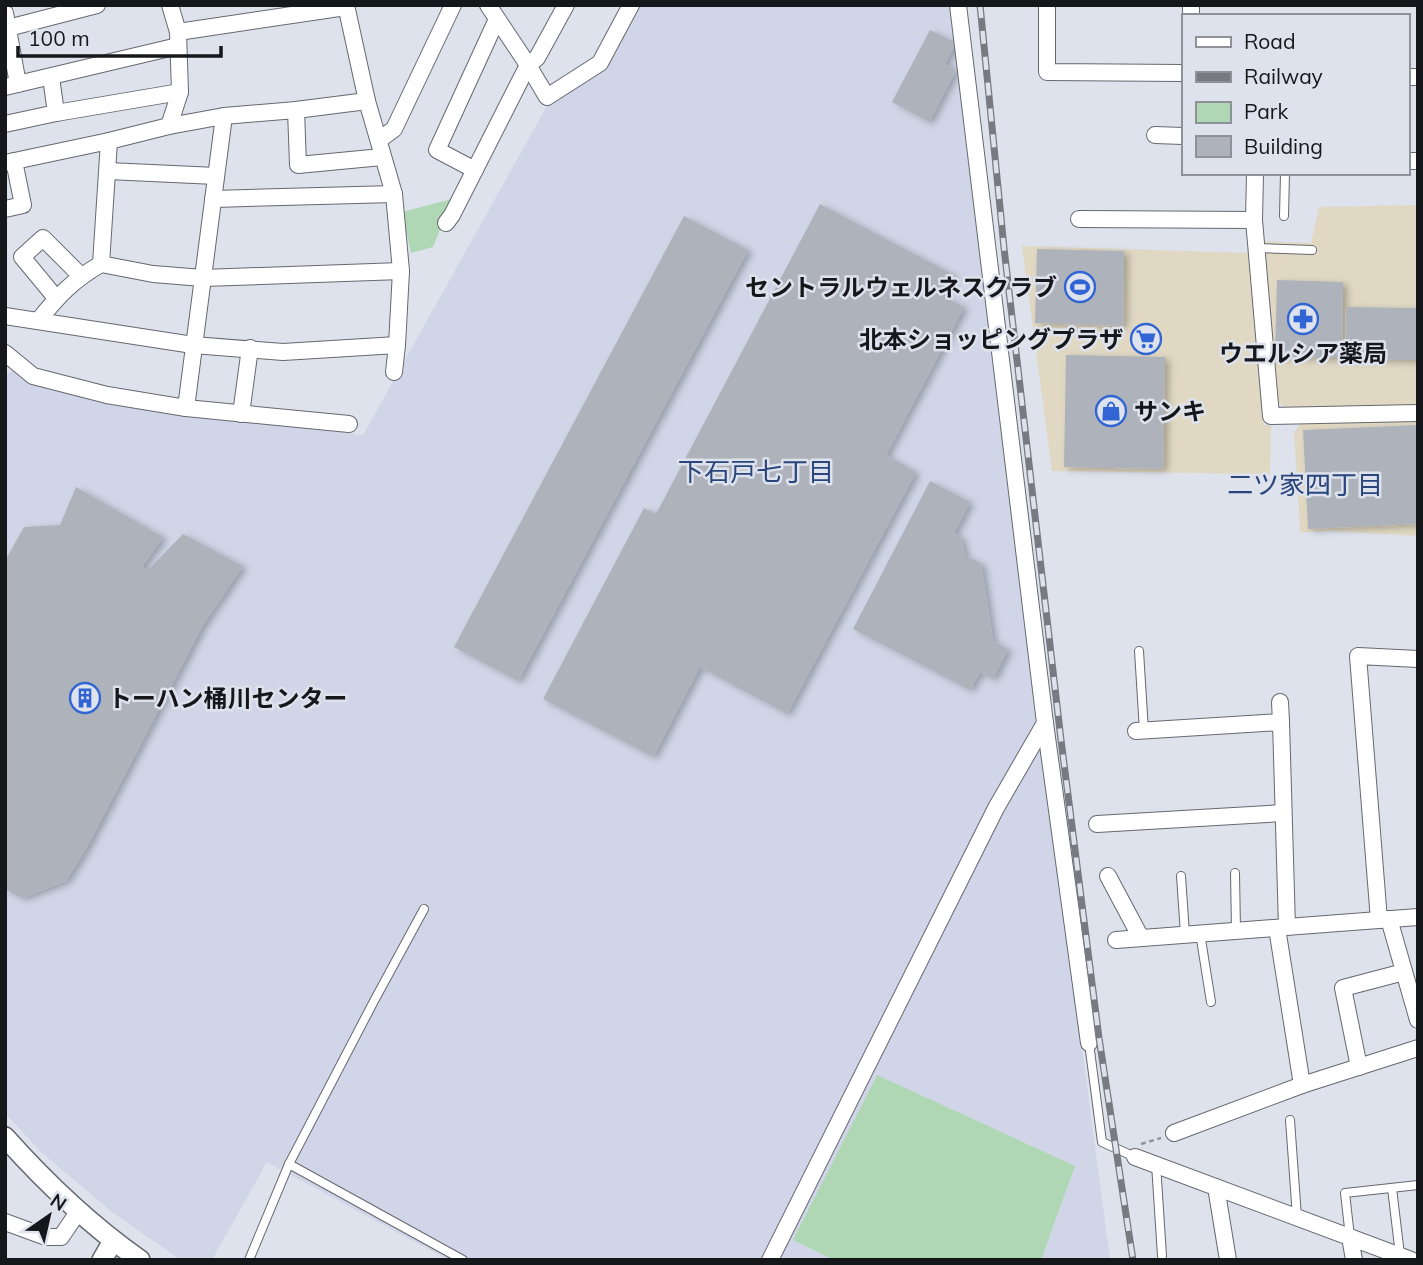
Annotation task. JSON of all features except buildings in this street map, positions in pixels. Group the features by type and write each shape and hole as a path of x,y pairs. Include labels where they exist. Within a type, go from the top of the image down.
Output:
{"street":[{"path":"97,5 7,20 12,85 51,77 178,39 346,6 367,101 394,194 401,271 394,372"},
{"path":"169,126 180,92 178,39 170,5"},
{"path":"296,110 298,165 381,149 394,129 453,5"},
{"path":"446,223 528,65 537,58 566,5"},
{"path":"492,12 547,97 600,63 631,5"},
{"path":"958,5 1045,723 1089,1043"},
{"path":"1047,5 1047,72 1182,73"},
{"path":"475,170 437,150 492,12"},
{"path":"51,77 56,113"},
{"path":"5,124 180,92"},
{"path":"5,209 23,205 10,162 223,116 367,101"},
{"path":"186,408 223,116"},
{"path":"1155,135 1182,136"},
{"path":"101,264 109,142"},
{"path":"107,171 216,176"},
{"path":"1255,175 1254,220 1271,416 1418,413"},
{"path":"213,199 394,194"},
{"path":"1079,219 1254,220"},
{"path":"56,298 22,257 43,238 81,276"},
{"path":"38,321 56,298 81,276 101,264 153,274 204,278 401,271"},
{"path":"5,316 193,345 283,352 397,345"},
{"path":"241,414 250,348"},
{"path":"5,353 33,376 107,395 186,408 349,424"},
{"path":"1418,659 1358,656 1384,920 1404,972 1418,1020"},
{"path":"1280,702 1282,927 1302,1085"},
{"path":"1140,731 1281,722"},
{"path":"770,1260 996,808 1045,723"},
{"path":"1097,824 1283,813"},
{"path":"1108,877 1141,938"},
{"path":"1116,940 1418,917"},
{"path":"1359,1067 1343,988 1404,972"},
{"path":"1174,1133 1302,1085 1418,1048"},
{"path":"5,1137 78,1212 140,1260"},
{"path":"1135,1157 1405,1258"},
{"path":"1216,1187 1228,1260"},
{"path":"5,1222 46,1237 61,1237 78,1212"},
{"path":"1349,1237 1354,1260"},
{"path":"102,1260 113,1241"}],"lane":[{"path":"1284,216 1285,175"},
{"path":"1256,248 1312,250"},
{"path":"1139,651 1140,731"},
{"path":"1235,873 1236,930"},
{"path":"1181,876 1192,934 1211,1002"},
{"path":"249,1260 289,1164 424,909"},
{"path":"1089,1043 1102,1142 1135,1157"},
{"path":"1290,1120 1297,1217"},
{"path":"289,1164 463,1260"},
{"path":"1156,1164 1162,1256"},
{"path":"1349,1237 1345,1193 1418,1185"},
{"path":"1392,1188 1405,1258"}],"path":[{"path":"1135,1157 1137,1145 1174,1133"}],"shaded area":[{"path":"638,5 953,5 1110,1260 448,1260 267,1162 212,1260 181,1260 113,1213 40,1151 5,1113 5,374 16,370 56,390 144,408 363,435 548,104 605,65"},
{"path":"1418,205 1418,406 1287,410 1278,402 1264,254 1260,241 1311,243 1319,207"},
{"name":"北本ショッピングプラザ","path":"1022,246 1249,253 1264,425 1271,425 1270,474 1052,471"},
{"path":"1418,417 1418,536 1328,531 1300,533 1294,432 1300,424"}],"green space":[{"path":"452,199 433,247 411,253 402,212"},
{"path":"877,1075 1075,1166 1041,1260 834,1260 793,1240"}],"railway":[{"path":"980,5 1004,248 1061,740 1099,1038 1133,1260"}],"place":[{"name":"セントラルウェルネスクラブ","path":"1080,287"},
{"name":"ウエルシア薬局","path":"1303,319"},
{"name":"北本ショッピングプラザ","path":"1146,339"},
{"name":"サンキ","path":"1111,411"},
{"name":"トーハン桶川センター","path":"85,698"}],"district":[{"name":"下石戸七丁目","path":"756,471"},
{"name":"二ツ家四丁目","path":"1305,484"}]}
